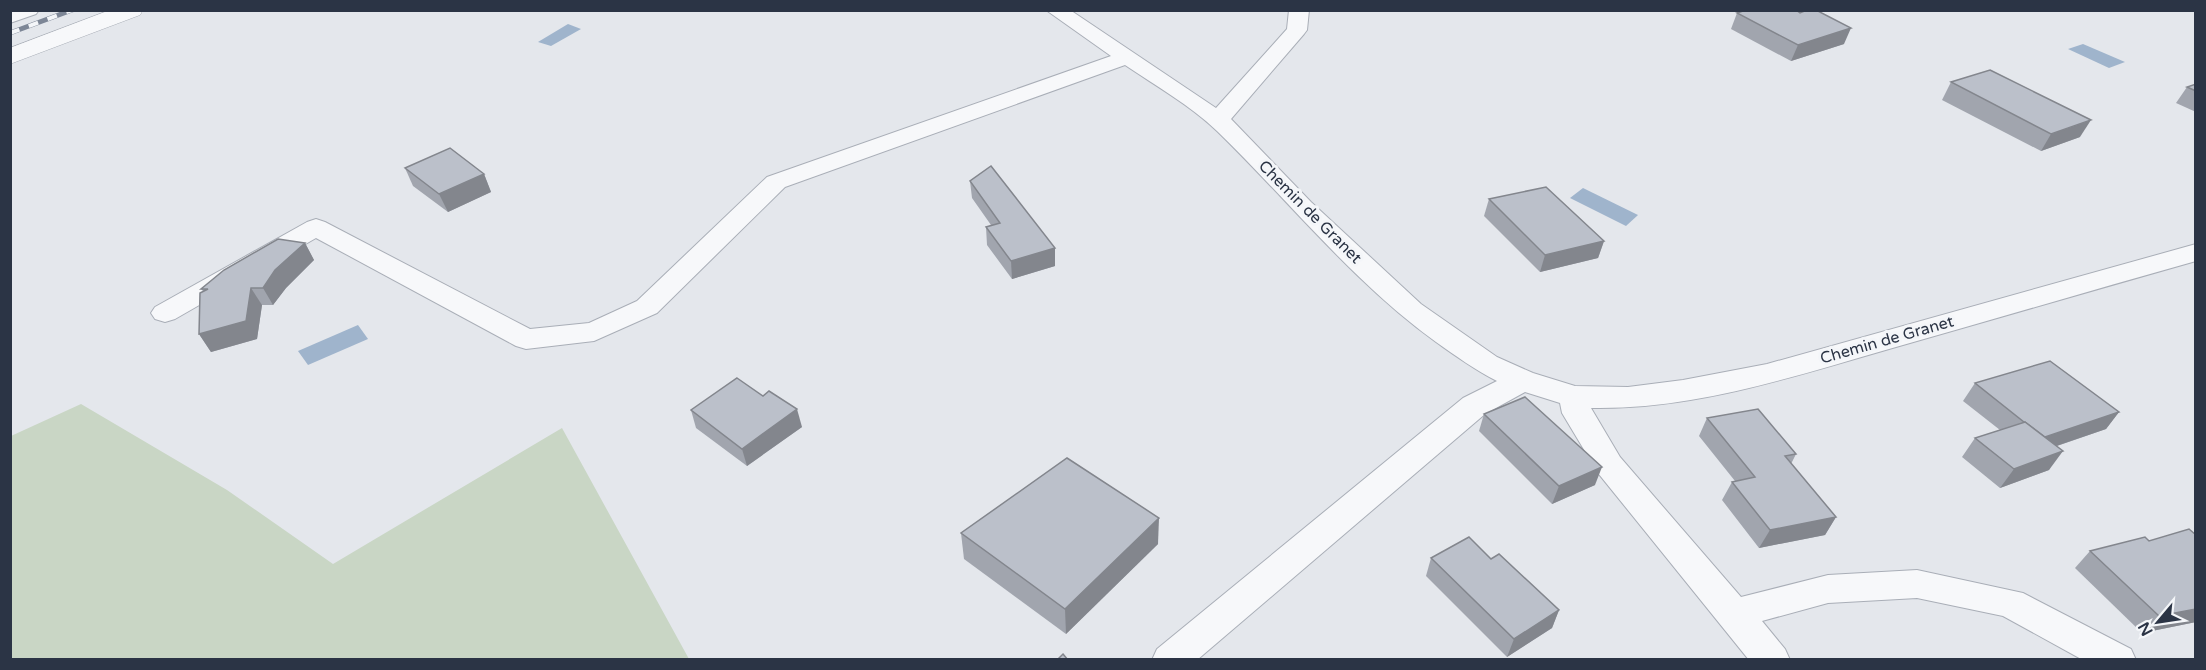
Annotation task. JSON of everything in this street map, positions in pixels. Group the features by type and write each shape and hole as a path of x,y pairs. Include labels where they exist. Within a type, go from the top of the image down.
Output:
{"street":[{"path":"10,17 29,10"},
{"path":"10,57 132,10"},
{"name":"Chemin de Granet","path":"1056,10 1191,99 1218,120 1302,207 1412,310 1487,364 1523,380 1574,397 1628,398 1683,391 1767,374 2196,252"},
{"path":"1218,120 1297,30 1299,10"},
{"path":"165,313 316,227 526,339 594,332 647,307 776,182 1128,57"},
{"path":"1170,660 1474,406 1523,380"},
{"path":"1574,397 1577,413 1609,465 1772,660"},
{"path":"1734,614 1828,588 1917,584 2010,603 2118,660"}],"green space":[{"path":"81,404 227,490 333,564 562,428 689,659 11,659 11,436"}],"water":[{"path":"568,24 581,29 551,46 538,42"},
{"path":"2083,44 2125,62 2109,68 2068,49"},
{"path":"1583,188 1638,215 1626,226 1570,198"},
{"path":"358,325 368,339 308,365 298,351"}],"building":[{"path":"1746,10 1796,10 1800,13 1816,10 1851,28 1798,45 1737,13"},
{"path":"1990,70 2091,120 2051,134 1951,82"},
{"path":"2196,84 2196,91 2187,87"},
{"path":"450,148 484,174 439,194 405,168"},
{"path":"991,166 1055,248 1011,261 986,227 1000,223 970,181"},
{"path":"1546,187 1604,241 1545,255 1489,199"},
{"path":"278,239 305,243 275,270 263,288 251,288 246,321 199,334 200,293 208,289 201,289 224,270"},
{"path":"2050,361 2119,412 2045,437 1975,383"},
{"path":"737,378 763,396 769,391 797,409 742,449 691,410"},
{"path":"1525,397 1602,467 1559,486 1484,414"},
{"path":"1758,409 1796,454 1785,456 1836,517 1770,530 1732,482 1755,477 1707,418"},
{"path":"2025,422 2063,451 2014,469 1975,438"},
{"path":"1067,458 1159,518 1065,609 961,533"},
{"path":"2189,529 2196,535 2196,609 2159,616 2090,551 2145,537 2149,541"},
{"path":"1469,537 1491,559 1499,554 1559,610 1514,639 1431,558"},
{"path":"1063,654 1068,660 1057,660"}],"railway":[{"path":"10,33 72,10"}]}
